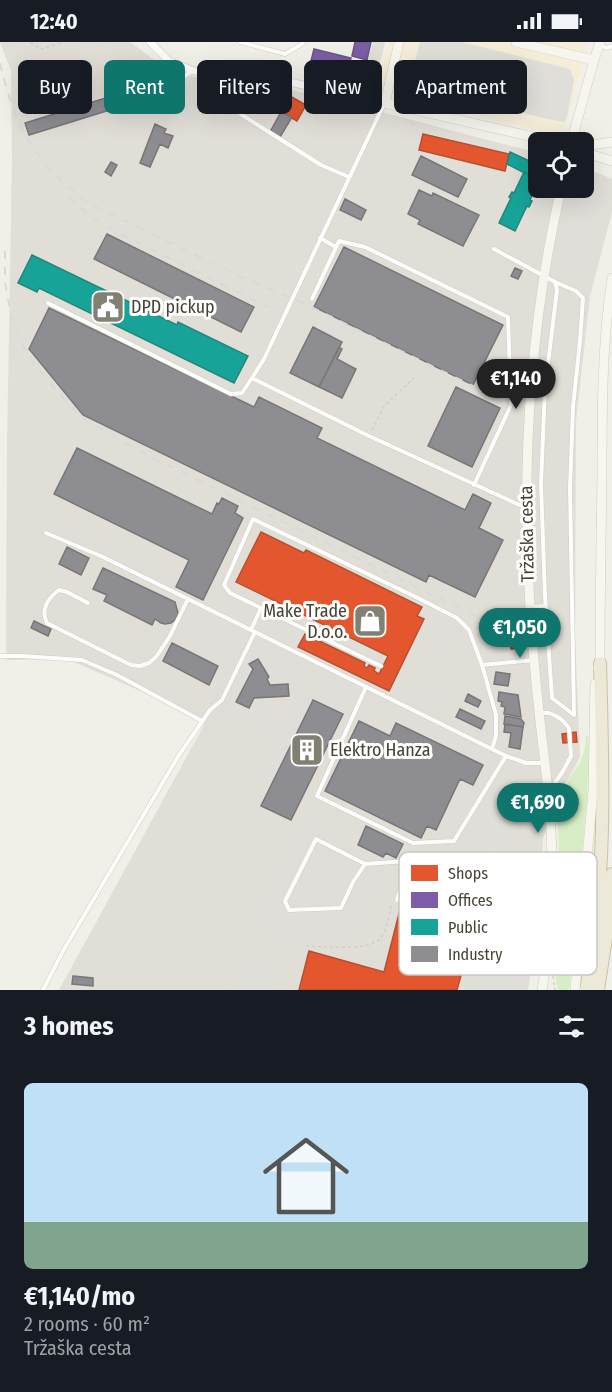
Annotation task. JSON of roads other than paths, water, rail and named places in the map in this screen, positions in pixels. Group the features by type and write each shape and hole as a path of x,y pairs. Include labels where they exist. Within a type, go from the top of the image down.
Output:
{"highway":[{"path":"597,915 601,876 600,663"},
{"path":"598,990 612,874"},
{"path":"586,990 589,975"}],"street":[{"path":"150,42 169,62 197,70"},
{"path":"385,103 399,42"},
{"path":"516,42 594,60"},
{"path":"574,132 600,44"},
{"path":"292,83 528,136"},
{"path":"594,146 612,142"},
{"path":"594,149 612,150"},
{"path":"594,156 612,161"},
{"name":"Tržaška cesta","path":"552,852 530,607 526,508 528,425 535,339 543,275 559,198"},
{"path":"587,852 593,791 595,676 600,663 603,369 612,278"},
{"name":"Tržaška cesta","path":"542,990 544,975"},
{"path":"575,990 576,975"}],"lane":[{"path":"240,42 285,54 303,42"},
{"path":"600,44 608,48 612,46"},
{"path":"185,75 192,70"},
{"path":"48,303 231,394 242,393 264,359 385,103"},
{"path":"241,114 321,165 349,177"},
{"path":"320,238 336,247"},
{"path":"312,299 339,241 365,247 508,318 511,405 474,485"},
{"path":"494,249 576,291 583,298 573,406 570,488 574,715 552,698 546,606 541,484 545,388 555,282"},
{"path":"252,378 369,436 526,508"},
{"path":"381,666 230,593 224,585 253,519 457,618 469,630 496,715 496,736 492,749"},
{"path":"46,533 103,557 506,756 526,762 545,763"},
{"path":"88,603 59,590 51,595 43,616 46,622 94,647 131,665 140,666 156,657 170,636 188,599"},
{"path":"530,607 546,606"},
{"path":"43,990 63,951 167,775 210,710 222,700 261,608"},
{"path":"0,656 82,660 117,675 202,721"},
{"path":"482,665 534,660"},
{"path":"366,687 317,796 413,843 454,842 506,756"},
{"path":"539,713 556,716 570,728 571,756 548,793"},
{"path":"364,864 352,882 341,908 290,910 285,902 316,839 364,864 399,862"},
{"path":"397,900 399,894"}],"railway":[{"path":"0,63 16,115 31,145 63,183 90,204 237,275 301,302 496,397"},
{"path":"69,197 91,217 114,231 270,308"},
{"path":"5,251 7,294 21,342 36,368 82,418 149,456 476,616"}],"place":[{"name":"DPD pickup","path":"108,307"},
{"name":"Make Trade D.o.o.","path":"370,621"},
{"name":"Elektro Hanza","path":"307,750"}]}
